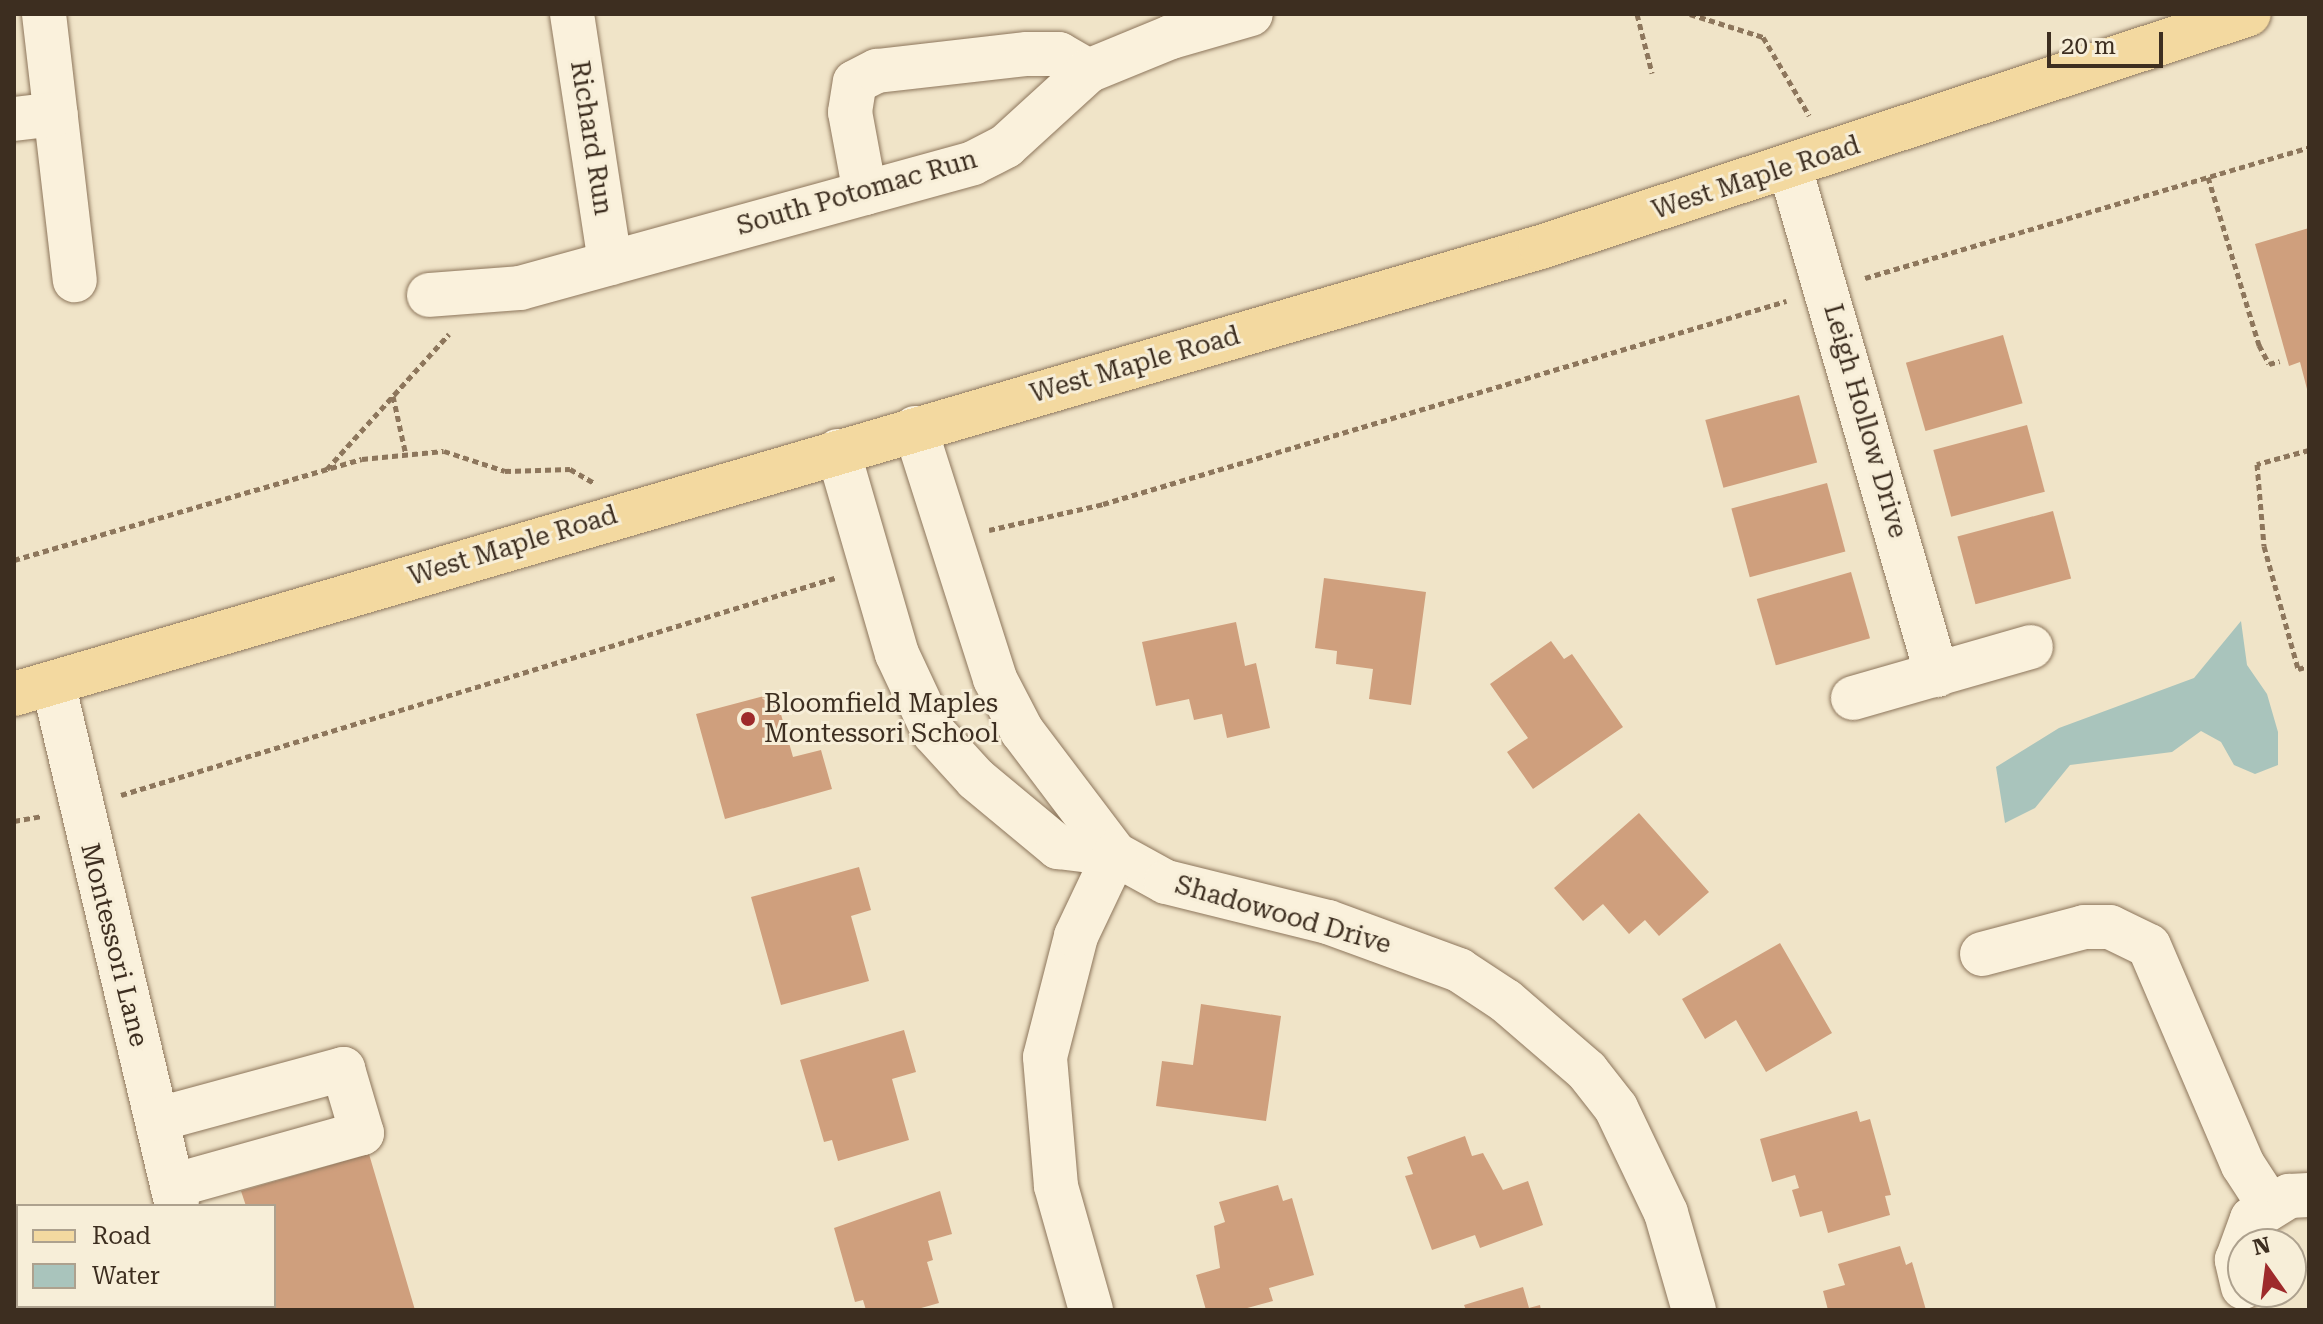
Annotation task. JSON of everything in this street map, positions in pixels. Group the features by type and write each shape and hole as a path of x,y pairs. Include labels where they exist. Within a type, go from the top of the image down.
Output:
{"main road":[{"name":"West Maple Road","path":"34,688 1541,247 1831,155 2249,14"}],"street":[{"path":"44,14 75,280"},
{"name":"Richard Run","path":"572,14 610,263"},
{"name":"South Potomac Run","path":"448,294 520,288 973,163 1006,146 1088,71 1171,37 1251,14"},
{"path":"865,193 850,112 855,82 877,71 1027,54 1059,54 1088,71"},
{"path":"14,119 56,114"},
{"name":"Leigh Hollow Drive","path":"1790,168 1937,675"},
{"name":"Shadowood Drive","path":"915,428 995,679 1022,731 1115,854"},
{"name":"Shadowood Drive","path":"838,451 897,654 934,733 976,779 1058,847 1115,854 1166,882 1328,922 1459,970 1506,1001 1587,1071 1616,1108 1666,1213 1694,1310"},
{"path":"1853,698 2031,647"},
{"name":"Montessori Lane","path":"34,688 81,806 111,943 159,1119 174,1196"},
{"path":"1091,1310 1056,1186 1045,1057 1076,936 1115,854"},
{"path":"1982,954 2084,927 2110,927 2149,946 2243,1165 2289,1200 2254,1228"},
{"path":"159,1119 343,1069 362,1133 174,1196"}],"path":[{"path":"1637,14 1652,73"},
{"path":"1690,14 1763,37 1831,155"},
{"path":"979,531 1103,504 2309,147"},
{"path":"2208,177 2259,345 2269,364 2280,361"},
{"path":"327,469 438,350 456,324 448,294"},
{"path":"393,395 406,455"},
{"path":"2309,450 2257,464 2264,546 2298,669 2309,666"},
{"path":"14,560 327,469 444,451 505,471 570,469 584,474 594,482 604,519"},
{"path":"14,821 81,806 696,624 841,576"}],"water":[{"path":"2241,621 2247,665 2267,694 2278,732 2278,765 2255,774 2234,765 2221,742 2201,731 2172,752 2070,765 2035,808 2005,823 1996,767 2059,728 2194,678"}],"building":[{"path":"2309,228 2308,393 2300,362 2289,366 2255,244"},
{"path":"2003,335 2023,403 1925,431 1906,363"},
{"path":"1799,395 1817,463 1723,488 1705,420"},
{"path":"2027,425 2045,492 1951,517 1933,450"},
{"path":"1827,483 1845,552 1750,577 1731,509"},
{"path":"2053,511 2071,579 1975,604 1957,537"},
{"path":"1851,572 1870,638 1776,665 1757,599"},
{"path":"1324,578 1426,592 1411,705 1369,699 1373,669 1336,664 1337,651 1315,648"},
{"path":"1236,622 1245,666 1256,663 1270,728 1227,738 1222,714 1194,720 1189,699 1156,706 1142,642"},
{"path":"1551,641 1564,659 1572,654 1623,727 1533,789 1507,752 1528,738 1490,684"},
{"path":"775,693 793,757 821,750 832,789 725,819 696,714"},
{"path":"1639,813 1709,892 1659,936 1645,920 1629,934 1603,904 1583,921 1554,888"},
{"path":"859,867 871,910 851,916 869,981 781,1005 751,897"},
{"path":"1780,943 1832,1033 1766,1072 1736,1020 1705,1039 1682,999"},
{"path":"1201,1004 1281,1016 1266,1121 1156,1106 1162,1061 1193,1065"},
{"path":"904,1030 916,1072 892,1079 909,1140 838,1161 832,1140 824,1142 800,1060"},
{"path":"1857,1111 1860,1122 1870,1119 1891,1195 1885,1196 1890,1215 1828,1233 1822,1211 1800,1217 1792,1190 1799,1188 1795,1175 1772,1182 1760,1139"},
{"path":"1465,1136 1472,1156 1483,1153 1503,1190 1528,1181 1543,1225 1480,1248 1475,1235 1432,1250 1405,1176 1413,1174 1407,1157"},
{"path":"369,1154 415,1310 276,1310 276,1204 245,1204 241,1191"},
{"path":"1278,1185 1283,1201 1292,1198 1314,1275 1269,1288 1273,1301 1240,1310 1206,1310 1196,1275 1220,1268 1214,1226 1225,1222 1219,1202"},
{"path":"940,1191 952,1234 928,1241 933,1260 927,1262 939,1303 914,1310 866,1310 863,1300 855,1302 834,1228"},
{"path":"1900,1246 1906,1265 1912,1262 1926,1310 1828,1310 1823,1291 1845,1285 1838,1264"},
{"path":"16,1271 16,1308 33,1310 14,1310"},
{"path":"1523,1287 1529,1308 1540,1305 1541,1310 1466,1310 1464,1305"}],"place":[{"name":"Bloomfield Maples Montessori School","path":"748,719"}]}
